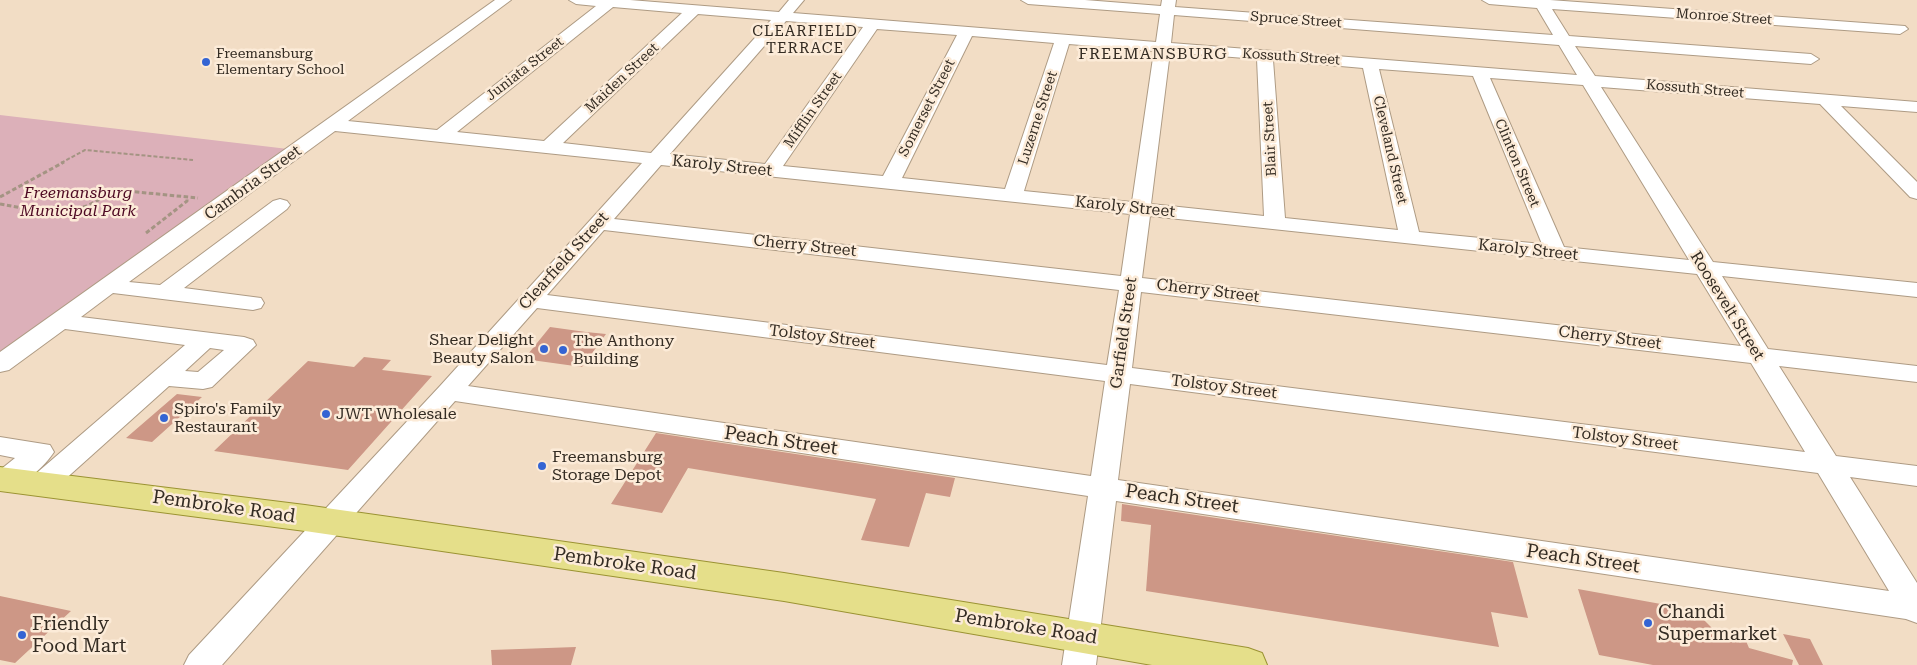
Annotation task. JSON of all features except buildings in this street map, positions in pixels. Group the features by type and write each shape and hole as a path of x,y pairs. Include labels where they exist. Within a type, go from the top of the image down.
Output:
{"main road":[{"name":"Pembroke Road","path":"3,480 331,522 784,587 1081,650 1248,665"}],"street":[{"name":"Cambria Street","path":"0,364 504,0"},
{"name":"Kossuth Street","path":"576,0 1917,107"},
{"name":"Clearfield Street","path":"201,665 449,392 797,0"},
{"name":"Spruce Street","path":"1028,0 1168,5 1563,40 1810,59"},
{"name":"Monroe Street","path":"1489,0 1872,23 1900,29"},
{"name":"Juniata Street","path":"441,136 610,2"},
{"name":"Roosevelt Street","path":"1540,2 1916,609"},
{"name":"Garfield Street","path":"1081,650 1120,374 1168,5"},
{"name":"Maiden Street","path":"548,147 695,9"},
{"name":"Mifflin Street","path":"770,171 873,24"},
{"name":"Somerset Street","path":"888,184 966,32"},
{"name":"Luzerne Street","path":"1012,196 1063,40"},
{"name":"Blair Street","path":"1264,55 1275,223"},
{"name":"Cleveland Street","path":"1370,63 1410,238"},
{"name":"Clinton Street","path":"1479,72 1556,253"},
{"path":"1825,100 1917,193"},
{"name":"Karoly Street","path":"333,125 1917,290"},
{"path":"165,292 280,205 232,198"},
{"name":"Cherry Street","path":"598,223 1131,282 1917,374"},
{"path":"110,286 253,303"},
{"name":"Tolstoy Street","path":"530,300 1917,476"},
{"path":"61,321 244,345 203,381 164,377"},
{"path":"42,484 205,340"},
{"name":"Peach Street","path":"449,392 1916,609"},
{"path":"1,443 40,452 3,480"}],"path":[{"path":"0,197 85,150 193,160"},
{"path":"0,204 34,210 72,210 87,206 118,190 187,198"}],"green space":[{"name":"Freemansburg Municipal Park","path":"0,115 288,149 0,353"}],"place":[{"name":"Freemansburg Elementary School","path":"206,62"},
{"name":"Shear Delight Beauty Salon","path":"544,349"},
{"name":"The Anthony Building","path":"563,350"},
{"name":"JWT Wholesale","path":"326,414"},
{"name":"Spiro's Family Restaurant","path":"164,418"},
{"name":"Freemansburg Storage Depot","path":"542,466"},
{"name":"Chandi Supermarket","path":"1648,623"},
{"name":"Friendly Food Mart","path":"22,635"}],"district":[{"name":"CLEARFIELD TERRACE","path":"805,40"},
{"name":"FREEMANSBURG","path":"1153,54"}]}
